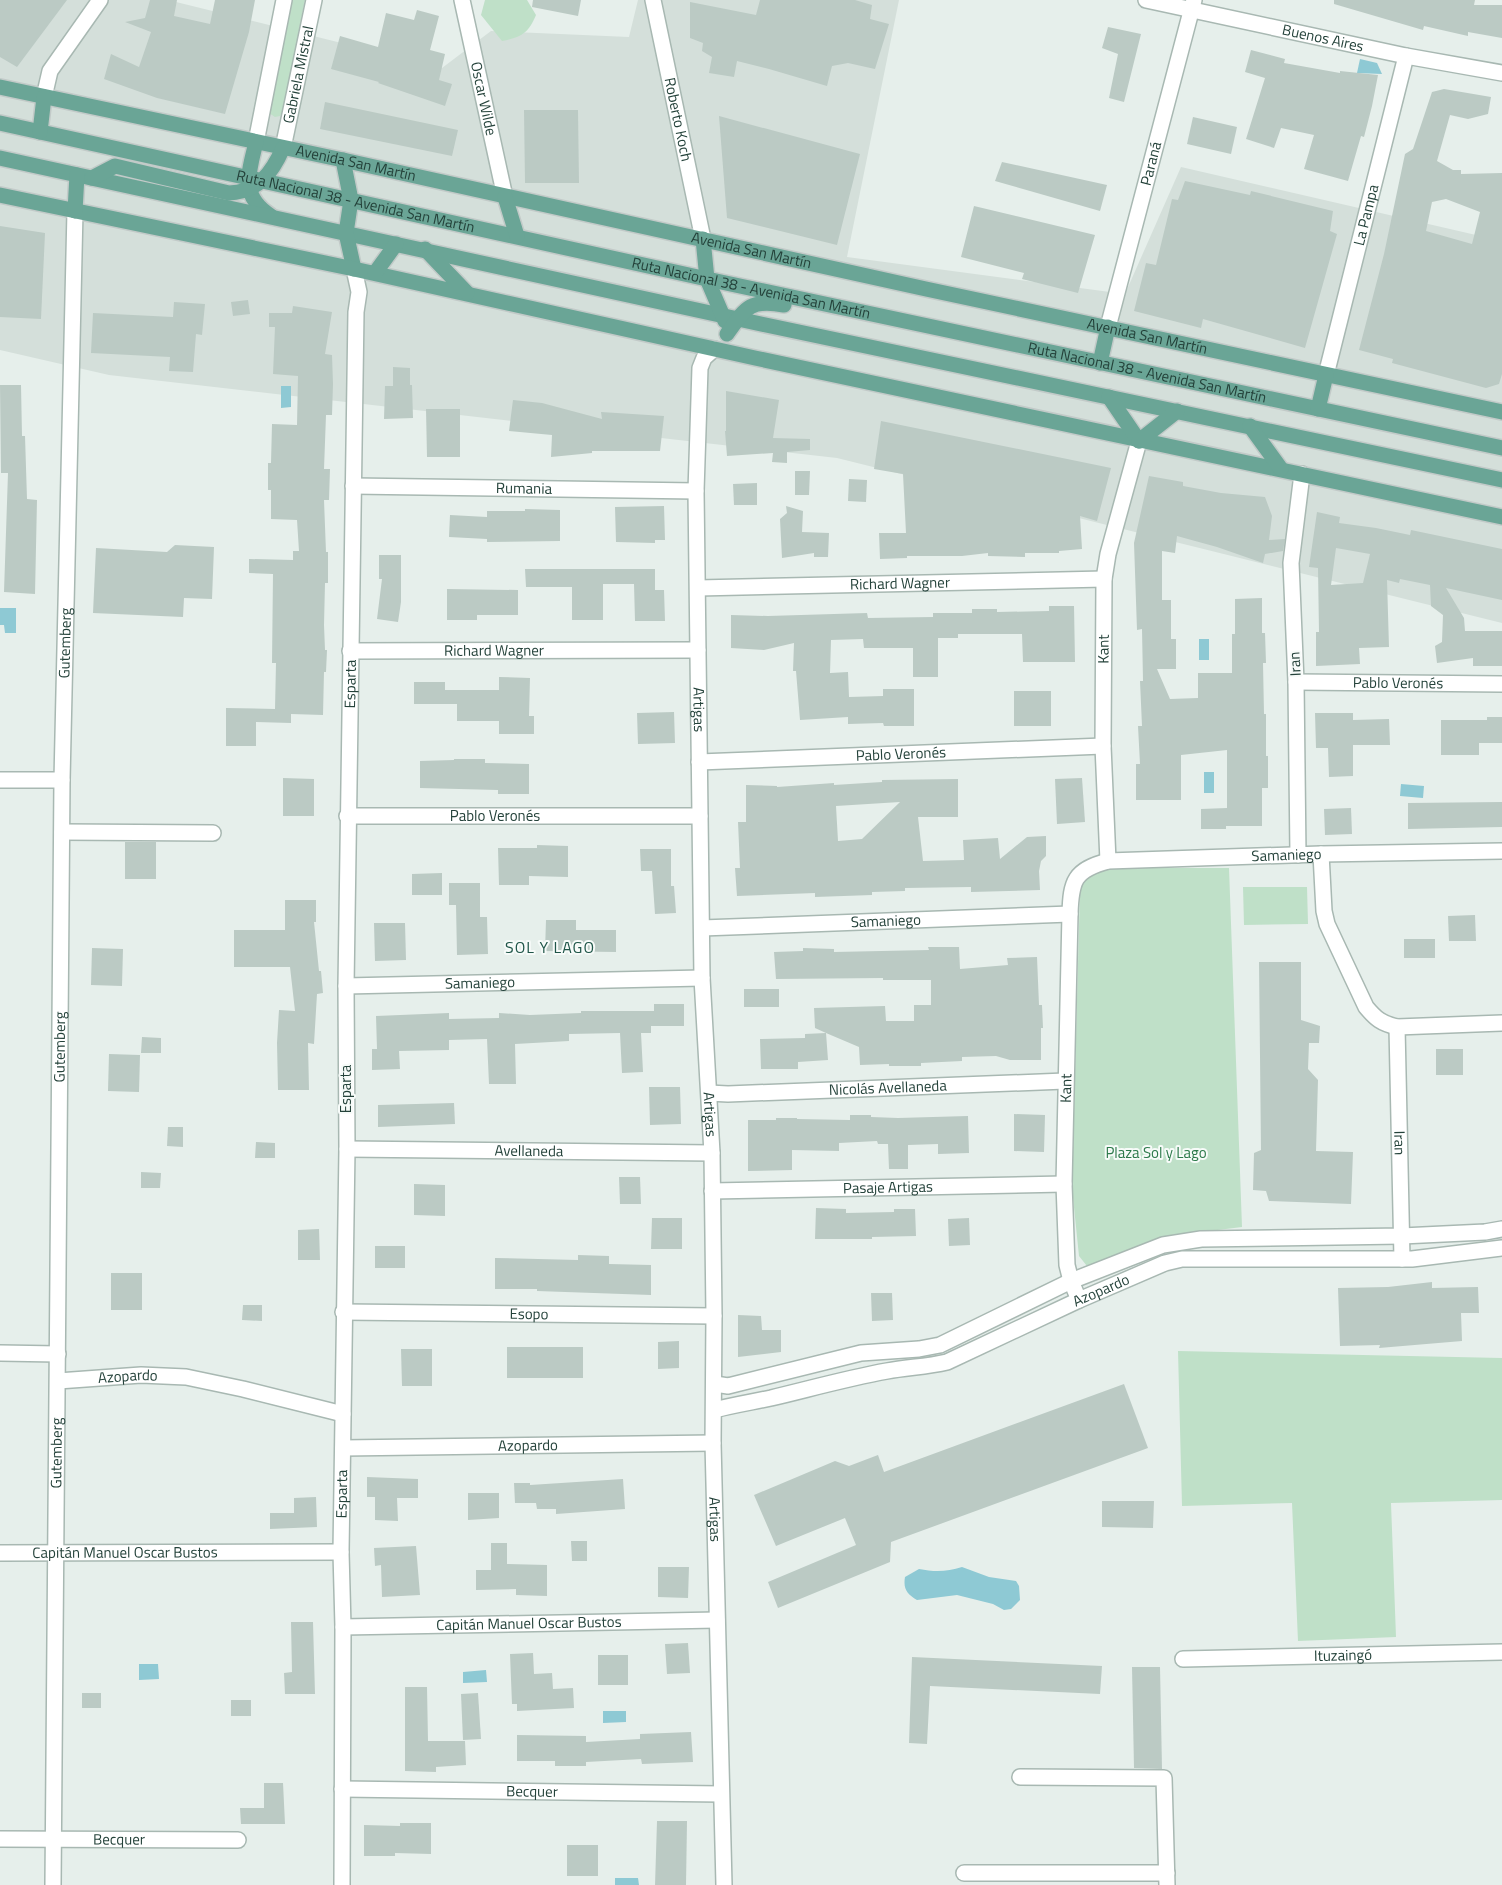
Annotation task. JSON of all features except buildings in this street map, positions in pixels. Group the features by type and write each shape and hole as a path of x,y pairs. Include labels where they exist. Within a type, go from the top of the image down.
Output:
{"main road":[{"name":"Avenida San Martín","path":"0,87 343,160 926,289 1502,412"},
{"path":"40,132 44,97"},
{"name":"Ruta Nacional 38 - Avenida San Martín","path":"0,123 253,183 351,200 708,279 1502,448"},
{"path":"256,142 253,183 259,207 272,217"},
{"path":"75,211 84,177 115,166 229,193 253,183 274,166 283,148"},
{"name":"Ruta Nacional 38 - Avenida San Martín","path":"0,158 731,317 1502,480"},
{"path":"343,160 351,200 346,233 354,268"},
{"path":"0,195 354,268 714,349 1502,517"},
{"path":"505,197 517,236"},
{"path":"703,239 708,279 731,317 727,334 714,349"},
{"path":"375,273 396,244"},
{"path":"425,249 467,293"},
{"path":"731,317 753,305 766,302 855,320 870,313"},
{"path":"1100,363 1108,327"},
{"path":"1318,409 1326,374"},
{"path":"1109,397 1139,440"},
{"path":"1139,440 1177,411"},
{"path":"1250,426 1280,469"}],"street":[{"path":"44,97 50,71 100,0"},
{"name":"Gabriela Mistral","path":"256,142 284,0"},
{"name":"Gabriela Mistral","path":"283,148 314,0"},
{"name":"Oscar Wilde","path":"462,0 505,197"},
{"name":"Roberto Koch","path":"653,0 703,239"},
{"name":"Buenos Aires","path":"1146,0 1192,5 1406,56 1502,73"},
{"name":"Paraná","path":"1108,327 1192,5"},
{"name":"La Pampa","path":"1326,374 1406,56"},
{"name":"Gutemberg","path":"53,1885 62,780 75,211"},
{"name":"Esparta","path":"342,1885 343,1627 341,1552 347,1149 347,816 356,312 359,292 354,268"},
{"path":"359,292 375,273"},
{"name":"Artigas","path":"714,349 704,358 700,368 696,491 702,978 712,1153 715,1384 713,1443 724,1885"},
{"name":"Kant","path":"1108,861 1104,746 1104,579 1108,554 1139,440"},
{"name":"Iran","path":"1298,855 1296,682 1291,563 1302,474"},
{"name":"Rumania","path":"353,486 696,491"},
{"name":"Richard Wagner","path":"698,588 1104,579"},
{"name":"Richard Wagner","path":"350,651 698,650"},
{"name":"Pablo Veronés","path":"1296,682 1502,684"},
{"name":"Pablo Veronés","path":"699,762 1104,746"},
{"path":"0,780 62,780"},
{"name":"Pablo Veronés","path":"347,816 700,816"},
{"path":"62,832 213,833"},
{"name":"Samaniego","path":"1076,877 1092,866 1108,861 1321,854 1502,851"},
{"path":"1321,854 1326,924 1366,1007 1374,1016 1384,1024 1397,1027 1502,1023"},
{"name":"Kant","path":"1076,877 1071,891 1070,914 1064,1184 1067,1265 1079,1300"},
{"name":"Samaniego","path":"702,928 1070,914"},
{"name":"Samaniego","path":"346,986 702,978"},
{"name":"Iran","path":"1397,1027 1402,1259"},
{"name":"Nicolás Avellaneda","path":"709,1093 728,1094 1065,1082"},
{"name":"Avellaneda","path":"347,1149 712,1153"},
{"name":"Pasaje Artigas","path":"712,1191 1064,1184"},
{"name":"Azopardo","path":"715,1384 728,1386 861,1353 919,1349 940,1345 1071,1281 1163,1245 1201,1239 1402,1236 1502,1230"},
{"name":"Azopardo","path":"714,1410 865,1375 890,1370 927,1367 948,1362 1079,1300 1164,1263 1182,1259 1402,1259 1502,1248"},
{"name":"Esopo","path":"344,1312 714,1316"},
{"path":"0,1353 58,1354"},
{"name":"Azopardo","path":"58,1381 141,1376 186,1377 343,1414"},
{"name":"Azopardo","path":"343,1448 713,1443"},
{"name":"Capitán Manuel Oscar Bustos","path":"0,1553 341,1552"},
{"name":"Capitán Manuel Oscar Bustos","path":"343,1627 716,1620"},
{"name":"Ituzaingó","path":"1183,1658 1502,1652"},
{"path":"964,1873 1167,1879 1164,1778 1020,1776"},
{"name":"Becquer","path":"342,1789 721,1794"},
{"name":"Becquer","path":"0,1839 238,1840"}],"shaded area":[{"path":"0,0 168,0 442,68 491,31 629,37 638,0 899,0 847,257 1125,294 1181,167 1502,241 1502,623 837,458 109,375 0,350"}],"green space":[{"path":"291,0 305,0 283,110 280,116 275,117 269,113"},
{"path":"485,0 527,0 536,15 527,31 514,38 502,41 481,15"},
{"name":"Plaza Sol y Lago","path":"1105,868 1229,868 1242,1227 1170,1236 1087,1266 1079,1256 1072,1188 1080,889 1085,881"},
{"path":"1243,887 1307,887 1308,924 1244,925"},
{"path":"1178,1351 1502,1358 1502,1500 1391,1503 1396,1637 1298,1641 1292,1503 1182,1506"}],"water":[{"path":"1360,59 1377,63 1382,74 1357,73"},
{"path":"281,386 291,386 291,407 281,408"},
{"path":"0,608 16,608 16,633 5,633 4,625 0,625"},
{"path":"1199,639 1209,639 1209,660 1199,660"},
{"path":"1204,772 1214,772 1214,793 1204,793"},
{"path":"1401,784 1424,786 1423,798 1400,796"},
{"path":"962,1567 989,1577 1016,1581 1019,1586 1020,1600 1011,1609 1004,1610 993,1604 957,1595 917,1600 905,1588 905,1577 919,1569 941,1571"},
{"path":"139,1664 158,1664 159,1679 139,1680"},
{"path":"486,1670 487,1682 463,1683 463,1672"},
{"path":"603,1711 626,1711 626,1722 603,1723"},
{"path":"615,1878 638,1878 639,1885 615,1885"}],"district":[{"name":"SOL Y LAGO","path":"550,947"}]}
